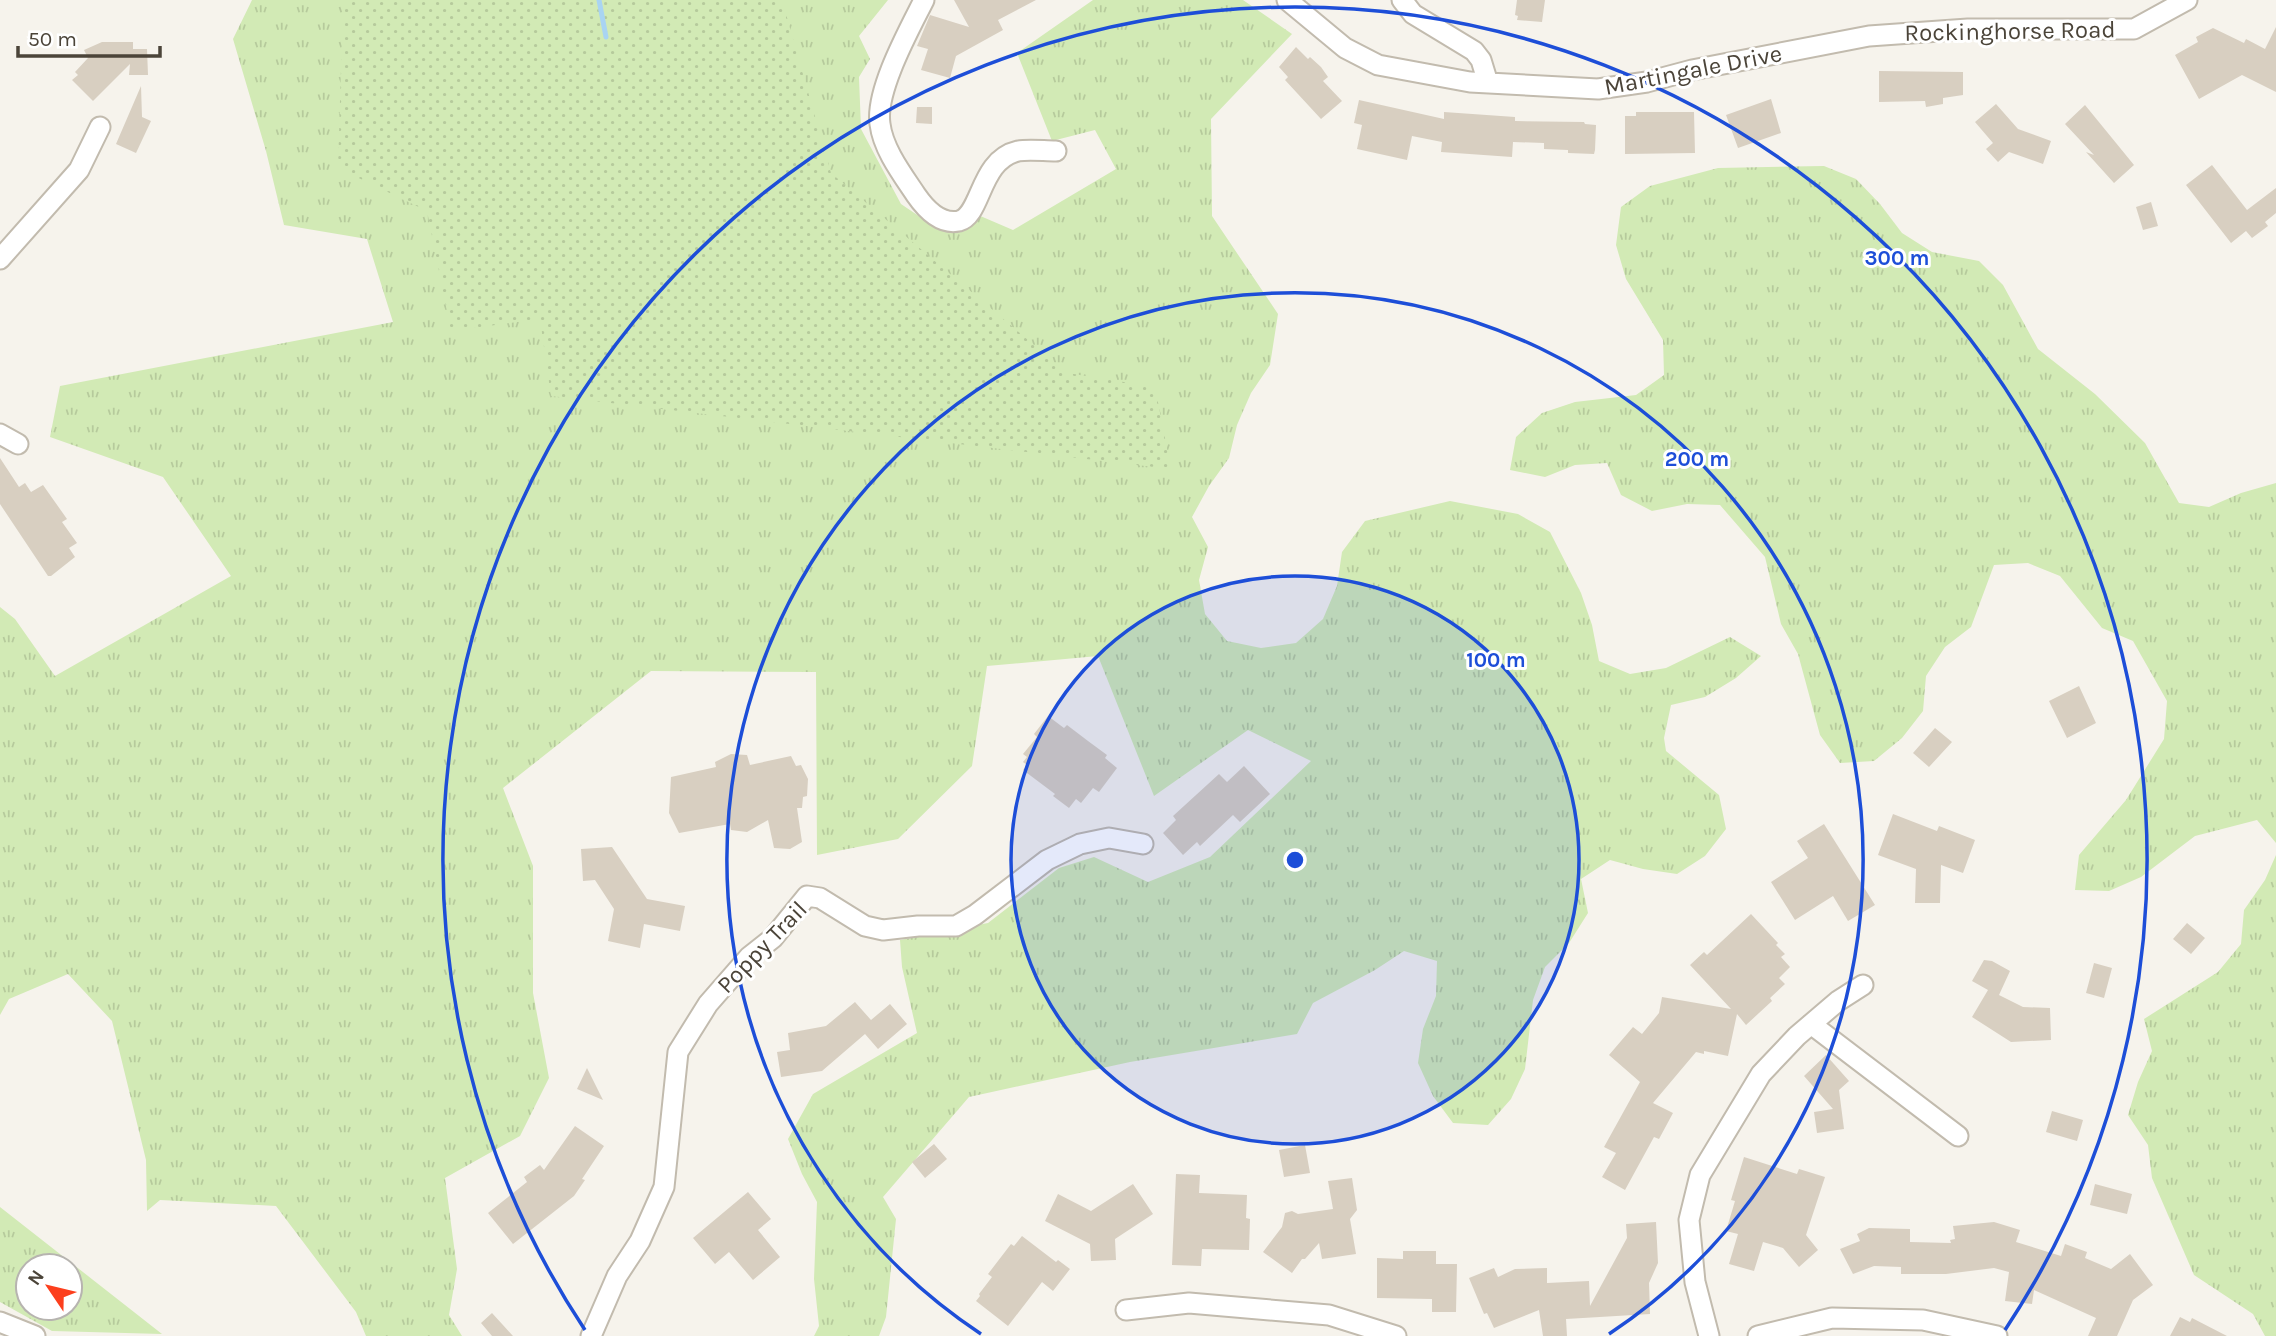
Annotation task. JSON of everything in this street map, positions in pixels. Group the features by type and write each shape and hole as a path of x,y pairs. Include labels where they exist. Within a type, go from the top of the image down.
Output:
{"street":[{"path":"924,0 897,57 883,95 879,122 885,142 927,210 944,220 958,221 969,214 990,171 1002,159 1018,151 1056,151"},
{"name":"Martingale Drive","path":"1287,0 1345,48 1378,65 1488,83 1598,89 1647,82 1692,70 1869,36"},
{"path":"1402,0 1413,14 1474,51 1488,83"},
{"name":"Rockinghorse Road","path":"1869,36 1968,29 2134,29 2187,0"},
{"path":"0,259 79,170 100,127"},
{"path":"0,435 18,444"},
{"name":"Poppy Trail","path":"591,1336 617,1276 640,1241 664,1187 678,1052 708,1004 749,957 773,938 807,896 820,898 865,926 883,930 956,926 975,915 1046,860 1080,844 1109,838 1143,844"},
{"path":"1709,1336 1695,1282 1689,1220 1700,1175 1761,1074 1811,1024 1838,1001 1863,985"},
{"path":"1811,1024 1958,1136"},
{"path":"1126,1310 1189,1303 1329,1315 1396,1336"},
{"path":"1758,1336 1832,1318 1923,1320 1997,1336"},
{"path":"0,1322 35,1336"}],"green space":[{"path":"252,0 888,0 859,36 870,59 859,77 861,129 901,204 932,225 968,224 978,215 1013,230 1116,169 1095,130 1052,141 1017,53 1093,0 1243,0 1292,34 1211,119 1212,216 1278,314 1270,365 1251,393 1237,425 1229,458 1192,517 1208,547 1199,580 1205,614 1227,641 1261,648 1296,643 1323,619 1337,586 1342,552 1365,521 1450,501 1518,514 1550,532 1581,593 1592,625 1599,661 1630,674 1666,668 1730,637 1761,656 1736,678 1705,697 1671,705 1664,738 1666,751 1719,795 1726,829 1705,856 1677,874 1610,860 1581,879 1588,913 1569,943 1545,967 1533,1000 1525,1069 1511,1099 1488,1125 1453,1123 1433,1096 1418,1063 1423,1029 1436,996 1437,961 1404,951 1375,970 1313,1003 1297,1034 1130,1062 969,1097 883,1197 896,1219 886,1317 879,1336 814,1336 819,1326 814,1279 817,1202 788,1139 813,1094 917,1033 902,967 900,940 988,923 1059,868 1094,857 1148,882 1210,857 1311,761 1248,730 1154,796 1098,656 987,666 972,766 898,839 817,855 816,672 651,671 503,788 533,866 533,993 549,1078 520,1136 445,1178 457,1269 449,1315 462,1336 366,1336 356,1312 276,1206 160,1200 147,1211 146,1160 112,1021 68,974 9,999 0,1015 0,607 15,619 55,676 231,576 163,477 50,437 60,386 393,322 367,239 284,225 266,151 233,39"},
{"path":"343,0 782,0 831,173 1067,373 1155,387 1171,469 551,396 540,319 451,331 427,211 338,168"},
{"path":"1824,166 1856,179 1902,233 1932,252 1979,261 2003,285 2038,349 2095,394 2145,443 2179,503 2209,507 2241,493 2276,483 2276,843 2257,820 2195,836 2141,877 2109,891 2075,890 2079,855 2126,800 2164,739 2167,701 2133,641 2102,628 2060,576 2028,563 1994,565 1971,627 1945,647 1926,676 1923,711 1902,738 1874,761 1840,763 1820,735 1798,654 1781,624 1765,557 1720,505 1687,504 1652,511 1621,495 1607,463 1575,465 1545,477 1510,470 1516,437 1542,413 1575,402 1636,395 1664,375 1663,340 1626,279 1616,245 1621,207 1650,186 1718,168"},
{"path":"2276,855 2276,1336 2265,1336 2253,1314 2194,1275 2152,1178 2148,1145 2128,1115 2138,1082 2152,1051 2144,1019 2218,972 2241,944 2244,910 2265,880"},
{"path":"0,1207 57,1252 14,1252 14,1310 0,1302"},
{"path":"84,1273 162,1334 52,1331 36,1322 84,1322"}],"building":[{"path":"954,0 1036,0 998,20 1003,30 956,56 950,78 921,70 928,49 917,46 930,15 969,27"},
{"path":"1517,0 1545,0 1542,22 1517,20"},
{"path":"2276,27 2276,92 2242,75 2199,99 2175,55 2198,42 2196,37 2213,28 2244,43 2246,39 2265,49"},
{"path":"102,42 133,42 133,49 147,49 148,75 129,75 130,64 93,101 72,80 78,75 75,72 88,58 84,50"},
{"path":"1296,47 1321,67 1328,77 1323,81 1342,101 1321,119 1285,80 1288,77 1279,67"},
{"path":"1879,71 1963,72 1963,95 1943,98 1943,104 1926,107 1925,101 1879,102"},
{"path":"141,86 142,117 151,121 136,153 116,144"},
{"path":"1771,99 1781,133 1738,148 1726,115"},
{"path":"1359,100 1444,119 1444,112 1515,117 1515,121 1584,122 1596,125 1595,150 1594,154 1568,153 1568,150 1544,149 1544,143 1513,142 1512,157 1441,152 1442,142 1412,136 1407,160 1357,149 1362,125 1354,123"},
{"path":"1996,104 2018,129 2051,141 2043,164 2009,152 1998,162 1986,149 1993,143 1975,122"},
{"path":"2085,105 2134,165 2114,183 2086,152 2094,155 2065,124"},
{"path":"917,107 932,107 932,124 916,123"},
{"path":"1636,112 1694,112 1695,153 1625,154 1625,116 1636,116"},
{"path":"2212,165 2247,210 2276,188 2276,213 2265,222 2268,226 2252,238 2246,231 2231,243 2186,185"},
{"path":"2151,202 2158,226 2143,230 2136,207"},
{"path":"0,458 19,487 25,483 31,492 43,485 67,519 62,522 77,543 69,548 75,557 51,576 48,576 0,504"},
{"path":"2079,686 2096,723 2067,738 2049,701"},
{"path":"1048,716 1064,728 1067,725 1107,755 1105,758 1117,768 1099,792 1093,788 1081,803 1076,799 1069,808 1023,770 1027,765 1023,762 1027,757 1023,754 1037,737 1034,734"},
{"path":"1935,728 1952,742 1929,767 1913,753"},
{"path":"731,754 747,755 750,765 791,756 796,766 801,765 808,779 807,796 803,797 802,808 797,808 802,842 790,849 774,848 768,820 747,832 731,830 730,824 679,833 669,813 671,777 716,767 715,762"},
{"path":"1244,766 1270,794 1240,822 1233,815 1200,846 1197,842 1183,855 1163,833 1176,820 1173,816 1219,774 1227,782"},
{"path":"1893,814 1937,831 1939,826 1975,840 1963,873 1941,865 1940,903 1915,903 1916,869 1878,855"},
{"path":"1824,824 1875,905 1848,921 1833,896 1795,920 1771,882 1808,858 1797,841"},
{"path":"612,847 647,899 685,906 680,931 644,924 640,948 608,941 614,909 595,880 583,881 581,849"},
{"path":"1751,914 1785,954 1781,957 1790,967 1779,978 1785,984 1770,998 1772,1001 1746,1025 1737,1014 1728,1056 1696,1052 1653,1103 1673,1113 1659,1139 1654,1137 1625,1190 1602,1177 1616,1153 1604,1147 1640,1082 1609,1055 1633,1027 1642,1034 1659,1013 1662,997 1731,1009 1690,965 1704,952 1707,955"},
{"path":"2187,923 2205,938 2191,954 2173,939"},
{"path":"1984,960 1992,961 2010,971 1999,995 2023,1007 2050,1008 2051,1040 2011,1042 1972,1017 1988,990 1972,981"},
{"path":"2094,963 2112,968 2104,998 2086,993"},
{"path":"855,1002 871,1020 890,1004 907,1024 878,1049 865,1034 822,1071 781,1077 777,1052 790,1050 788,1033 826,1026"},
{"path":"1826,1055 1849,1081 1839,1090 1844,1129 1817,1133 1814,1112 1833,1109 1804,1076"},
{"path":"587,1068 603,1100 577,1089"},
{"path":"2052,1111 2083,1120 2077,1141 2046,1132"},
{"path":"575,1126 604,1146 574,1196 513,1244 488,1213 527,1182 524,1177 540,1165 544,1170"},
{"path":"934,1144 947,1159 925,1178 912,1162"},
{"path":"1305,1145 1310,1173 1284,1177 1279,1150"},
{"path":"1744,1157 1797,1174 1799,1169 1825,1177 1806,1235 1818,1250 1799,1267 1783,1248 1763,1242 1754,1271 1729,1264 1738,1234 1726,1231 1735,1201 1731,1200"},
{"path":"1176,1174 1200,1175 1199,1193 1247,1195 1246,1218 1250,1219 1249,1250 1202,1249 1201,1266 1172,1265"},
{"path":"1352,1178 1357,1210 1350,1219 1356,1254 1322,1259 1319,1243 1292,1273 1263,1252 1282,1227 1285,1213 1333,1209 1328,1181"},
{"path":"1133,1184 1153,1214 1115,1239 1116,1260 1091,1261 1090,1244 1045,1221 1058,1194 1091,1211"},
{"path":"2095,1184 2132,1194 2127,1214 2090,1205"},
{"path":"748,1192 771,1219 758,1230 780,1257 753,1280 729,1252 715,1264 693,1238"},
{"path":"1656,1222 1658,1263 1649,1283 1650,1314 1566,1319 1567,1336 1543,1336 1539,1310 1494,1328 1487,1313 1484,1314 1469,1278 1494,1268 1498,1277 1515,1269 1547,1268 1547,1283 1589,1281 1590,1306 1627,1238 1626,1224"},
{"path":"1994,1222 2020,1230 2016,1242 2061,1256 2065,1244 2087,1252 2085,1258 2111,1269 2130,1254 2153,1285 2133,1300 2117,1336 2088,1336 2096,1318 2034,1290 2032,1304 2005,1301 2009,1272 1994,1268 1946,1274 1901,1274 1901,1267 1874,1266 1853,1274 1840,1249 1860,1241 1857,1234 1869,1228 1910,1229 1910,1242 1951,1243 1950,1240 1955,1239 1953,1226"},
{"path":"1022,1236 1056,1262 1058,1260 1070,1269 1053,1291 1042,1282 1008,1326 976,1301 992,1277 988,1274 1011,1244 1014,1246"},
{"path":"1403,1251 1436,1251 1436,1264 1457,1264 1456,1312 1432,1312 1432,1299 1377,1298 1377,1258 1403,1259"},
{"path":"492,1313 513,1336 492,1336 481,1323"},
{"path":"2180,1317 2190,1322 2192,1318 2227,1336 2170,1336"}],"waterway":[{"path":"599,0 606,37"}]}
